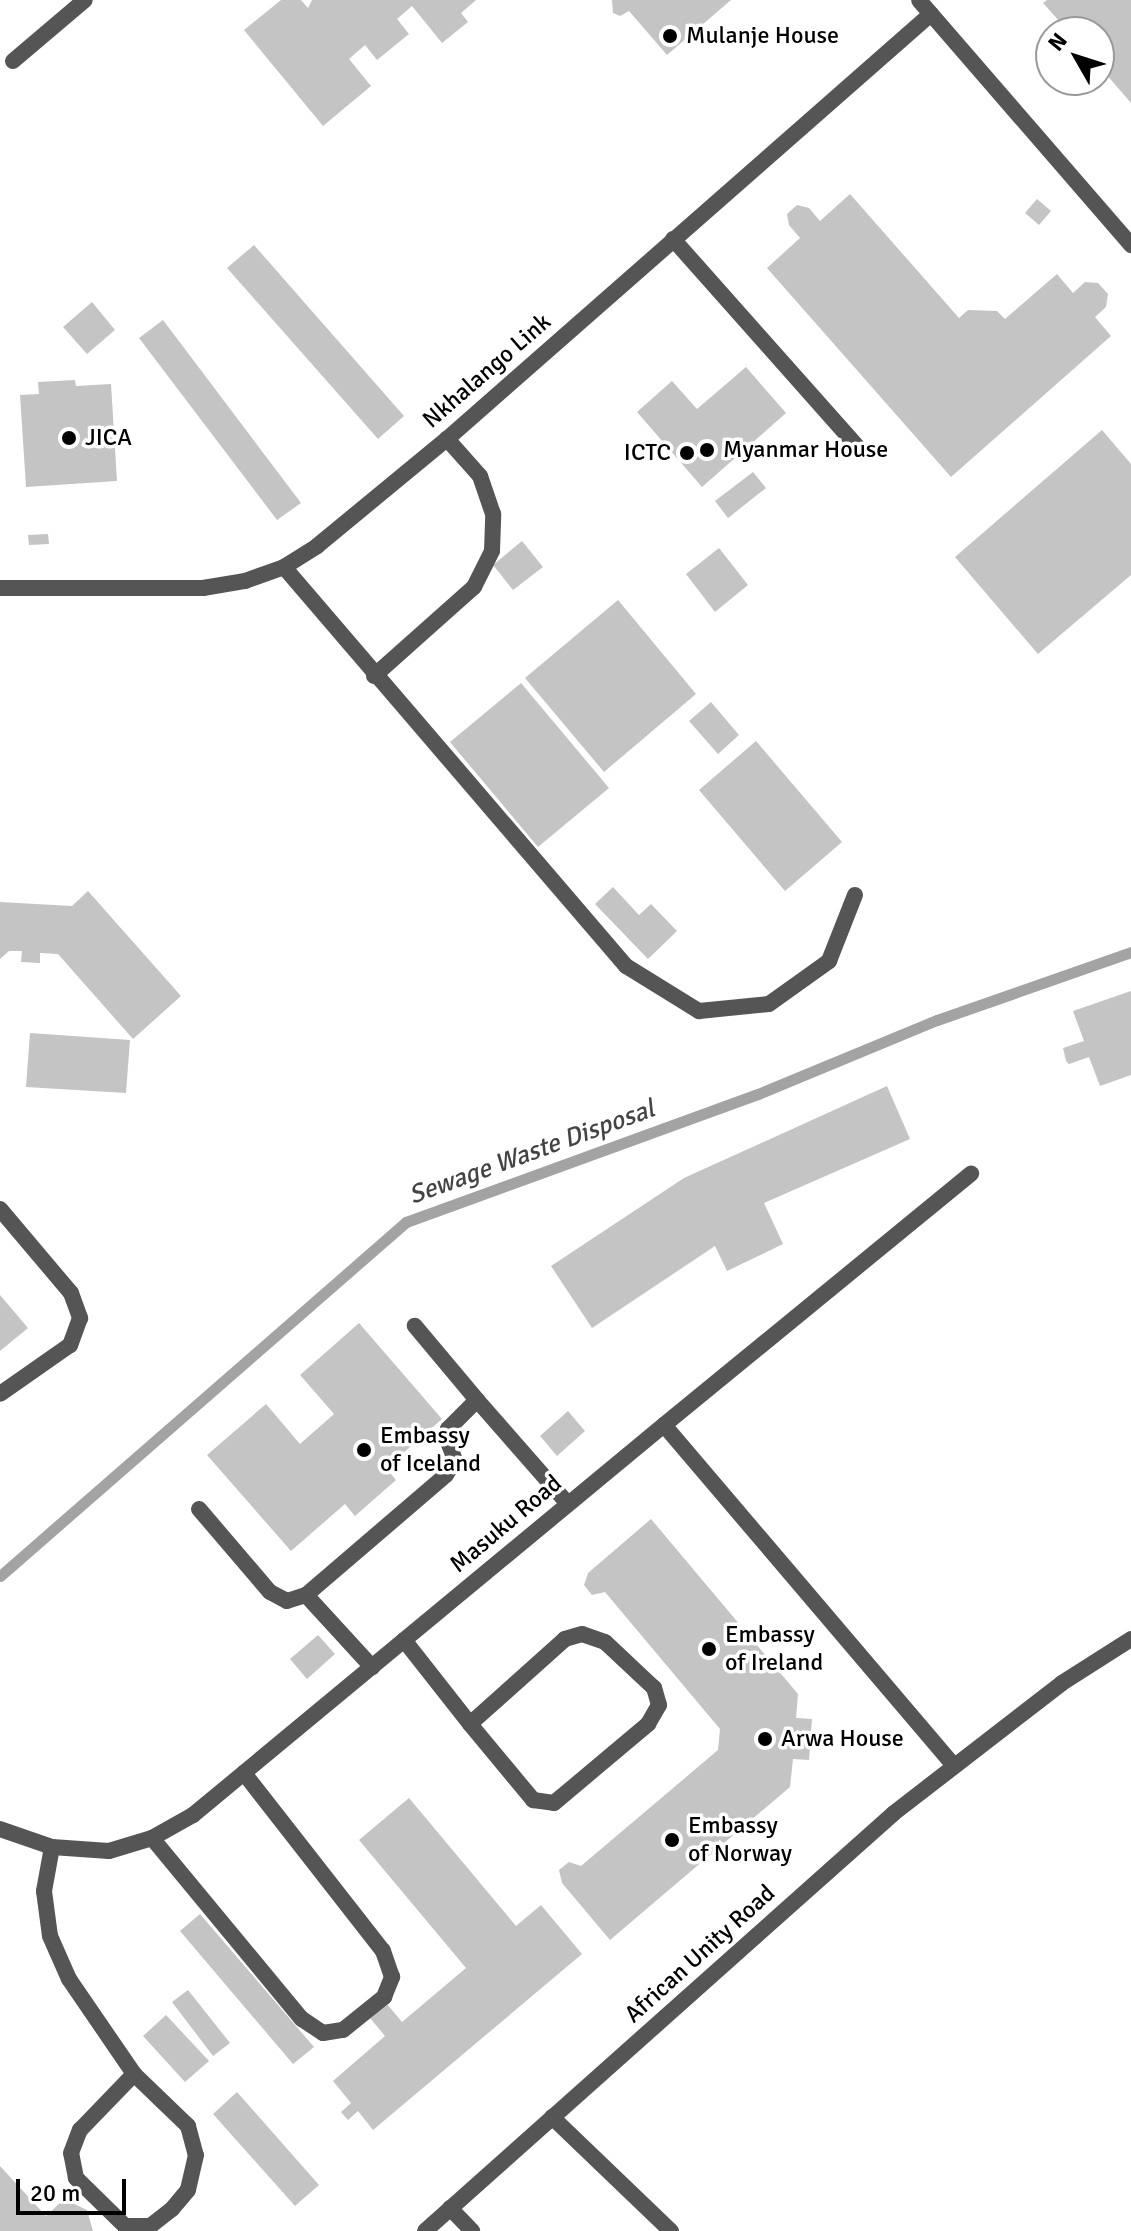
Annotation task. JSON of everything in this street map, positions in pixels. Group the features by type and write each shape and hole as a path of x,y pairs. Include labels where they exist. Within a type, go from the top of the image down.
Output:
{"street":[{"path":"7,64 85,0"},
{"path":"919,0 1131,245"},
{"name":"Nkhalango Link","path":"0,588 203,588 245,581 284,567 317,546 447,439 931,14"},
{"path":"673,239 862,452"},
{"path":"374,676 474,587 492,551 493,514 480,476 447,439"},
{"path":"284,567 374,676 626,966 699,1011 769,1004 829,961 855,895"},
{"name":"Masuku Road","path":"0,1829 52,1847 109,1851 152,1838 193,1815 971,1174"},
{"path":"0,1209 71,1293 80,1318 70,1345 0,1394"},
{"path":"415,1326 568,1504"},
{"path":"199,1509 270,1592 287,1601 306,1595 446,1475 455,1460 448,1442 448,1429 477,1400"},
{"path":"664,1425 953,1764"},
{"path":"306,1595 372,1667"},
{"path":"404,1640 470,1724 533,1800 554,1803 648,1724 659,1705 654,1688 605,1642 582,1634 565,1639 470,1724"},
{"name":"African Unity Road","path":"425,2231 953,1764 1062,1683 1131,1639"},
{"path":"152,1838 302,2019 323,2033 343,2030 384,1997 392,1977 383,1951 244,1773"},
{"path":"52,1847 44,1891 50,1936 69,1979 134,2074 188,2126 196,2155 188,2190 172,2209 150,2226 125,2226 76,2178 71,2153 80,2130 134,2074"},
{"path":"552,2117 671,2231"},
{"path":"450,2208 472,2231"}],"building":[{"path":"281,0 301,0 308,8 312,0 476,0 461,13 468,22 442,43 412,6 397,19 409,34 377,60 365,45 349,59 371,86 323,126 244,30"},
{"name":"Mulanje House","path":"612,0 731,0 667,55 629,11 620,16 613,13"},
{"path":"1047,0 1131,0 1131,103 1115,84 1115,16 1055,16 1043,3"},
{"path":"850,194 959,318 968,310 997,311 1005,319 1057,274 1073,293 1085,282 1098,283 1108,294 1106,307 1095,317 1111,336 951,477 767,268 800,238 789,225 787,214 797,205 809,208 820,221"},
{"path":"1037,199 1051,211 1039,225 1025,213"},
{"path":"254,245 404,416 378,439 227,268"},
{"path":"92,302 115,330 87,354 63,327"},
{"path":"163,320 301,503 277,520 139,338"},
{"name":"Myanmar House","path":"746,367 786,413 702,487 637,412 672,381 697,409"},
{"name":"JICA","path":"75,380 76,386 111,384 117,481 26,487 20,395 39,394 38,382"},
{"path":"1102,430 1131,464 1131,575 1038,654 955,557"},
{"path":"753,472 766,488 728,518 715,501"},
{"path":"48,534 49,544 29,545 28,535"},
{"path":"522,541 543,567 513,590 493,565"},
{"path":"719,548 748,585 715,612 686,574"},
{"path":"618,600 696,694 604,772 525,678"},
{"path":"521,683 609,788 538,847 450,742"},
{"path":"711,702 739,735 718,754 689,721"},
{"path":"756,741 842,842 785,891 699,790"},
{"path":"613,887 639,915 651,904 677,931 648,959 595,904"},
{"path":"88,891 181,996 133,1039 58,954 40,953 40,963 21,962 22,951 9,951 0,959 0,902 72,906"},
{"path":"1131,991 1131,1075 1100,1086 1089,1057 1069,1064 1066,1061 1063,1048 1084,1041 1073,1011"},
{"path":"30,1033 130,1040 126,1093 26,1087"},
{"path":"887,1086 910,1139 764,1203 783,1244 727,1271 715,1246 592,1328 551,1266 684,1178"},
{"path":"0,1295 28,1328 0,1351"},
{"path":"359,1323 442,1419 386,1468 396,1480 355,1516 345,1504 291,1551 207,1455 266,1404 300,1444 334,1414 300,1375"},
{"path":"568,1411 585,1431 557,1456 540,1436"},
{"name":"Arwa House","path":"651,1519 798,1694 796,1718 812,1719 809,1760 793,1759 790,1787 610,1940 562,1883 559,1870 569,1862 581,1866 718,1750 720,1729 605,1592 592,1595 584,1585 588,1573"},
{"path":"318,1635 335,1654 307,1679 290,1659"},
{"path":"409,1798 516,1926 541,1905 582,1954 373,2130 358,2111 348,2120 341,2112 351,2103 333,2081 385,2036 370,2018 387,2004 402,2022 466,1968 359,1840"},
{"path":"200,1914 314,2047 293,2064 180,1931"},
{"path":"188,1990 230,2043 213,2056 172,2002"},
{"path":"166,2015 209,2061 185,2082 143,2036"},
{"path":"237,2092 319,2185 295,2206 213,2114"},
{"path":"0,2166 46,2216 62,2201 70,2202 87,2210 93,2231 0,2231"}],"waterway":[{"name":"Sewage Waste Disposal","path":"0,1576 406,1222 758,1094 937,1020 1131,952"}],"place":[{"name":"Mulanje House","path":"670,36"},
{"name":"JICA","path":"69,438"},
{"name":"Myanmar House","path":"707,450"},
{"name":"ICTC","path":"687,453"},
{"name":"Embassy of Iceland","path":"364,1450"},
{"name":"Embassy of Ireland","path":"709,1649"},
{"name":"Arwa House","path":"765,1739"},
{"name":"Embassy of Norway","path":"672,1840"}]}
